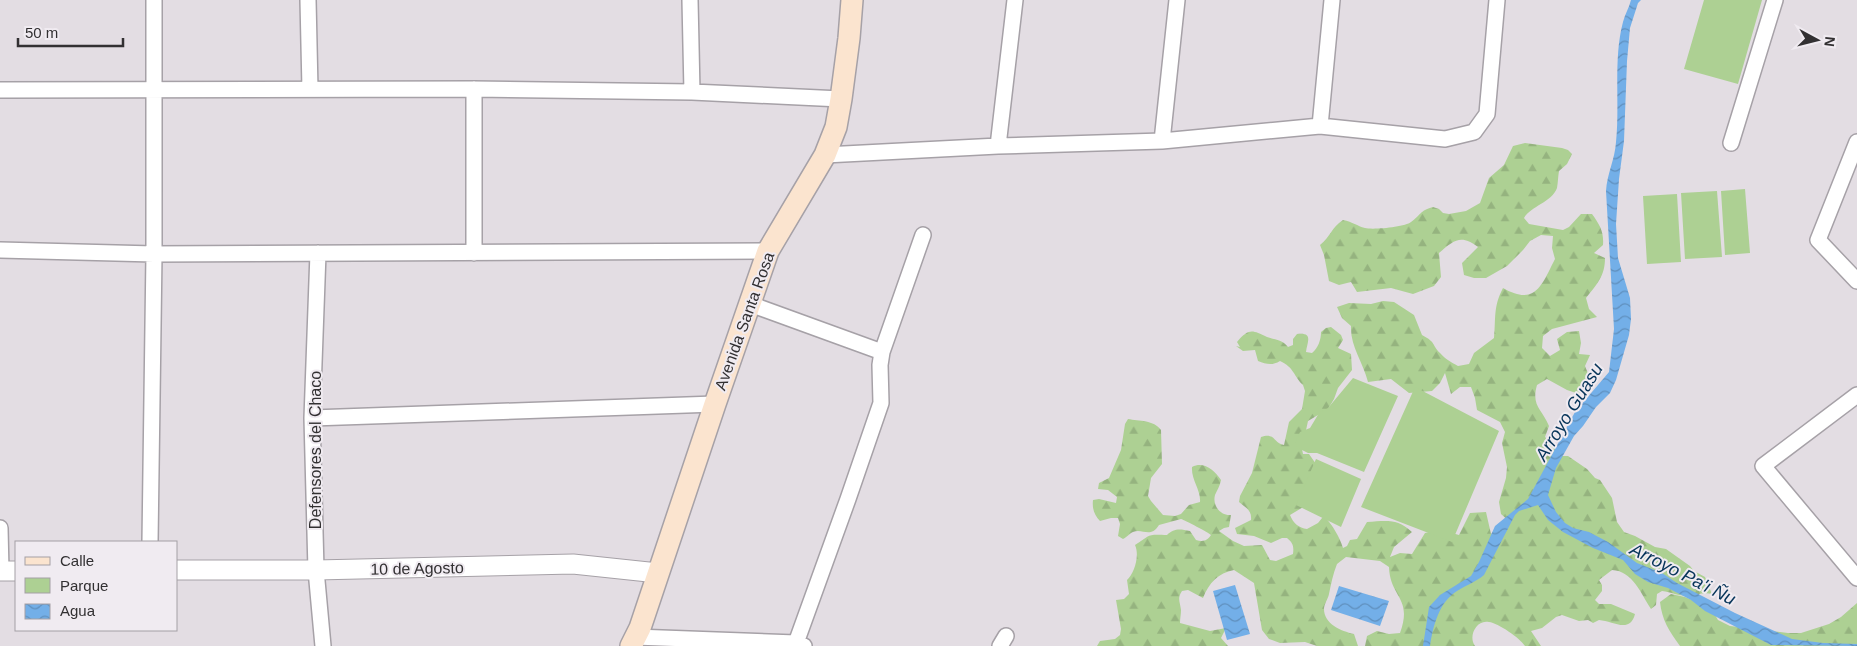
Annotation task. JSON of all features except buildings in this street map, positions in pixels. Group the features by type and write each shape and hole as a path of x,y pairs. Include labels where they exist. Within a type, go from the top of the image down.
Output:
{"main road":[{"name":"Avenida Santa Rosa","path":"633,642 768,251 826,155 836,127 849,38 852,0"}],"street":[{"path":"150,541 156,90 154,0"},
{"path":"308,0 310,89"},
{"path":"690,0 692,92"},
{"path":"998,146 1015,0"},
{"path":"1162,141 1177,0"},
{"path":"1320,126 1332,0"},
{"path":"826,155 998,146 1162,141 1320,126 1445,139 1474,132 1487,114 1497,0"},
{"path":"1731,143 1775,0"},
{"path":"0,90 310,89 692,92 841,100"},
{"path":"474,90 474,253"},
{"path":"1857,142 1818,240 1857,281"},
{"path":"633,642 800,644 881,403 880,365 882,352 923,235"},
{"path":"0,250 154,254 768,251"},
{"name":"Defensores del Chaco","path":"318,253 312,418 316,570 324,646"},
{"path":"750,304 882,352"},
{"path":"1857,395 1763,466 1857,578"},
{"path":"312,418 715,404"},
{"path":"0,528 0,578"},
{"name":"10 de Agosto","path":"178,570 316,570 573,564 658,573"},
{"path":"0,571 15,571"}],"green space":[{"path":"1704,0 1762,0 1738,84 1684,69"},
{"path":"1525,143 1562,148 1572,154 1567,164 1559,171 1557,188 1551,197 1531,210 1524,218 1529,224 1563,230 1569,227 1581,214 1592,214 1603,236 1603,245 1594,253 1605,258 1602,275 1586,298 1589,309 1597,317 1552,329 1543,336 1542,348 1550,356 1560,350 1557,339 1567,332 1579,331 1581,343 1579,354 1590,355 1585,366 1589,376 1589,387 1579,394 1547,379 1537,385 1536,403 1549,426 1545,437 1554,445 1557,456 1568,456 1600,480 1612,498 1617,522 1624,532 1655,547 1666,549 1694,571 1705,577 1712,594 1703,593 1684,596 1662,591 1657,594 1656,605 1651,609 1636,584 1626,574 1612,570 1599,580 1602,585 1602,591 1595,600 1599,604 1611,604 1635,614 1629,624 1620,625 1599,620 1593,623 1588,620 1579,621 1562,615 1556,617 1542,628 1531,631 1541,646 1525,646 1519,639 1503,628 1493,623 1484,622 1480,623 1474,630 1472,638 1475,646 1365,646 1367,636 1377,631 1389,634 1400,633 1404,612 1390,577 1389,567 1380,561 1346,557 1337,564 1324,609 1330,623 1339,629 1354,634 1358,646 1317,646 1305,642 1280,643 1269,639 1262,630 1254,583 1234,570 1219,576 1208,588 1203,598 1188,590 1182,591 1179,598 1181,610 1180,623 1210,631 1226,628 1221,638 1228,646 1097,646 1100,641 1115,639 1120,635 1121,629 1116,600 1124,599 1129,594 1127,580 1136,564 1137,554 1135,545 1149,536 1167,535 1177,530 1190,531 1198,541 1206,540 1211,535 1181,519 1159,525 1153,531 1133,532 1123,539 1118,536 1120,524 1118,518 1100,521 1098,519 1094,511 1093,500 1099,499 1116,503 1117,497 1108,490 1098,489 1099,483 1109,478 1121,450 1125,424 1128,419 1154,424 1161,430 1162,464 1151,478 1148,496 1163,515 1175,516 1181,514 1189,505 1200,502 1192,467 1196,465 1205,466 1212,470 1221,480 1214,499 1218,510 1224,514 1231,515 1229,527 1219,531 1244,546 1262,545 1270,560 1276,561 1293,554 1293,545 1287,538 1271,543 1254,536 1237,534 1235,528 1251,520 1249,511 1239,502 1240,496 1252,473 1261,437 1272,437 1284,445 1289,422 1302,409 1305,391 1303,385 1285,363 1280,361 1266,364 1258,361 1255,350 1243,351 1236,346 1240,347 1237,342 1248,332 1279,340 1288,347 1293,345 1293,339 1297,334 1306,335 1308,338 1306,352 1312,353 1319,344 1321,332 1331,327 1341,335 1343,340 1338,348 1351,354 1352,370 1338,388 1328,409 1308,421 1302,449 1303,454 1309,454 1323,474 1305,506 1290,515 1301,528 1307,529 1325,517 1336,531 1343,548 1347,546 1350,540 1357,539 1367,522 1396,522 1412,532 1394,547 1390,557 1400,553 1412,554 1425,533 1442,531 1459,535 1470,513 1486,512 1491,534 1510,522 1501,514 1499,502 1507,467 1502,443 1505,432 1500,422 1477,410 1471,387 1460,387 1451,394 1445,373 1440,383 1432,391 1409,393 1391,379 1368,382 1355,347 1351,326 1342,318 1337,307 1349,303 1394,302 1414,315 1422,335 1432,342 1444,357 1458,366 1469,364 1474,353 1494,338 1496,307 1503,288 1523,295 1531,294 1542,284 1555,259 1552,248 1553,236 1541,235 1530,241 1507,266 1486,278 1474,278 1464,275 1462,263 1478,247 1462,240 1453,242 1439,253 1441,277 1434,286 1413,294 1391,288 1357,292 1351,282 1339,285 1329,281 1320,245 1343,220 1369,229 1408,224 1433,207 1449,214 1466,211 1480,203 1489,178 1504,165 1513,146"},
{"path":"1745,189 1750,253 1725,255 1721,191"},
{"path":"1717,191 1722,257 1685,259 1681,193"},
{"path":"1677,194 1681,262 1647,264 1643,196"},
{"path":"1353,378 1398,396 1364,472 1317,453 1308,453 1298,448 1295,443 1300,432 1310,428 1319,413 1328,408"},
{"path":"1415,387 1499,431 1452,542 1361,507"},
{"path":"1316,459 1361,479 1341,527 1296,505"},
{"path":"1671,594 1685,597 1711,608 1718,620 1730,626 1788,633 1801,633 1829,624 1841,617 1857,603 1857,646 1680,646 1662,614 1660,602"}],"water":[{"path":"1631,0 1641,0 1638,3 1630,28 1624,141 1616,224 1618,258 1630,298 1631,319 1629,335 1616,380 1610,393 1596,407 1574,436 1556,468 1548,495 1556,512 1565,523 1608,542 1637,563 1662,573 1677,583 1735,613 1792,639 1823,643 1857,644 1857,646 1771,645 1705,611 1691,600 1668,588 1648,582 1635,574 1623,560 1593,548 1563,532 1548,520 1538,505 1519,511 1515,515 1484,575 1457,591 1446,601 1435,623 1430,646 1423,646 1429,607 1440,595 1471,576 1495,526 1528,499 1575,412 1609,372 1614,329 1606,191 1616,142 1618,51 1624,19"},
{"path":"1235,585 1250,634 1227,640 1213,591"},
{"path":"1339,586 1389,601 1380,626 1331,610"}],"water label":[{"name":"Arroyo Guasu","path":"1569,412"},
{"name":"Arroyo Pa'i Ñu","path":"1683,574"}]}
